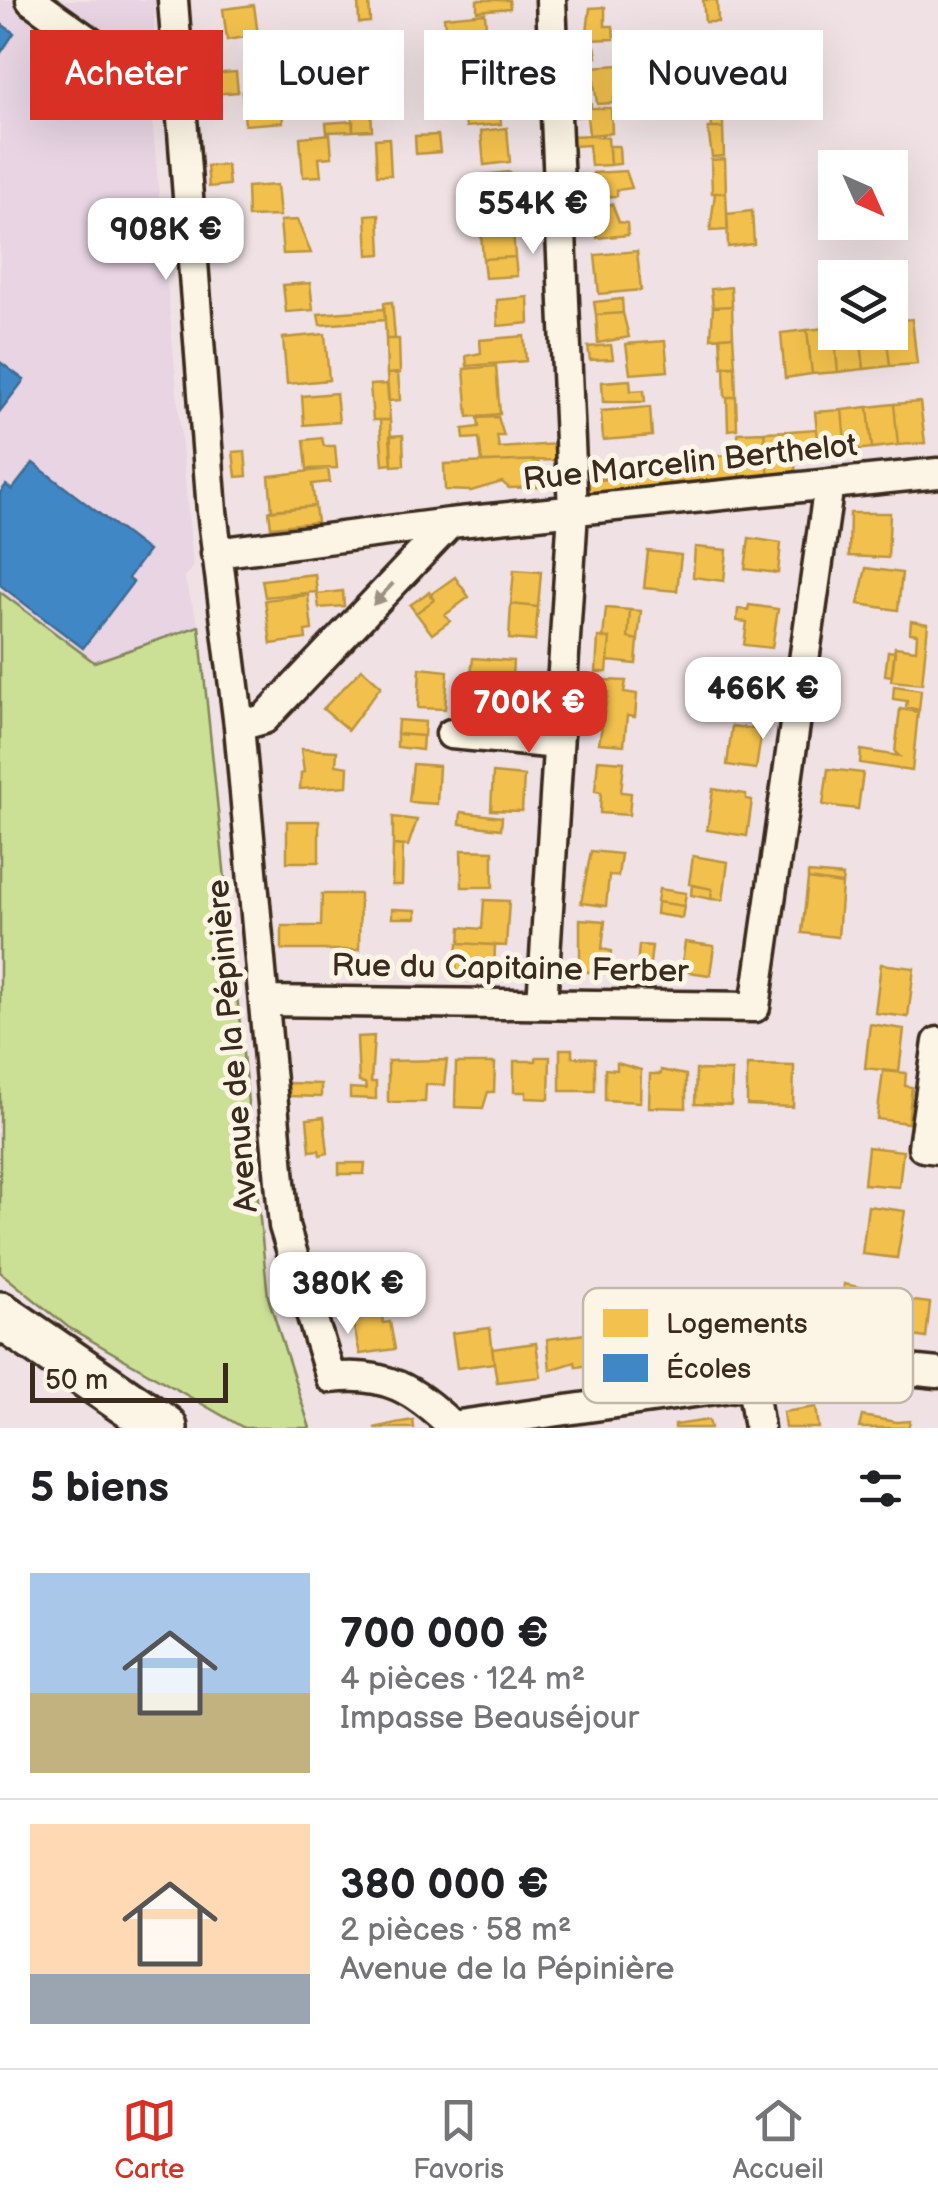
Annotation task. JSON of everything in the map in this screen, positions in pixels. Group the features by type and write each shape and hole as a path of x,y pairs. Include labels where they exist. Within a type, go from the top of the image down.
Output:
{"main road":[{"path":"0,1315 164,1428"},
{"path":"0,1343 124,1428"}],"street":[{"path":"30,0 72,30"},
{"name":"Avenue de la Pépinière","path":"173,0 175,30"},
{"path":"542,1004 573,511 551,0"},
{"name":"Avenue de la Pépinière","path":"182,120 216,553 239,726 284,1226 331,1378 391,1379 420,1395 452,1426 616,1403"},
{"name":"Rue Marcelin Berthelot","path":"216,553 450,523 938,474"},
{"name":"Rue du Capitaine Ferber","path":"264,1001 755,1007 828,484"},
{"path":"239,726 264,719 450,523"},
{"path":"451,734 558,744"},
{"path":"938,1042 924,1147 938,1149"},
{"name":"Avenue de la Pépinière","path":"913,1370 938,1373"},
{"path":"755,1403 758,1428"}],"lane":[{"path":"128,238 191,231"}],"shaded area":[{"path":"0,0 155,0 154,30 30,30 30,120 152,120 193,567 184,577 199,626 94,663 0,592"}],"green space":[{"path":"0,592 94,662 199,626 268,1297 310,1428 244,1428 68,1327 0,1272"}],"building: Logements":[{"path":"358,0 369,0 370,22 359,23"},
{"path":"477,0 509,0 510,8 477,11"},
{"path":"703,0 717,0 718,22 705,22"},
{"path":"254,5 257,30 243,30 243,37 227,40 223,9"},
{"path":"605,7 605,26 613,26 612,39 592,40 592,30 587,30 590,8"},
{"path":"485,13 486,30 445,30 444,17"},
{"path":"612,66 612,103 597,104 592,67"},
{"path":"236,72 238,92 223,93 223,73"},
{"path":"592,108 611,108 612,133 589,135 587,120 592,120"},
{"path":"245,120 283,120 283,122 245,125"},
{"path":"352,120 372,120 372,130 353,131"},
{"path":"465,120 501,120 501,124 466,127"},
{"path":"711,120 723,120 723,128 712,128"},
{"path":"353,121 353,131 327,132 326,123"},
{"path":"507,128 510,162 484,165 481,131"},
{"path":"708,128 723,128 724,156 712,157"},
{"path":"330,134 332,157 319,158 321,176 303,177 300,137"},
{"path":"438,135 440,152 416,154 415,136"},
{"path":"571,136 608,138 610,165 591,166 589,145 572,146"},
{"path":"389,138 391,175 377,175 375,139"},
{"path":"609,146 619,146 620,164 610,165"},
{"path":"725,159 726,193 712,193 711,160"},
{"path":"227,165 229,185 209,187 207,166"},
{"path":"626,171 632,188 617,190 617,196 594,197 593,173"},
{"path":"510,172 513,206 485,207 482,175"},
{"path":"277,185 280,216 248,217 247,187"},
{"path":"715,193 726,193 728,230 710,231"},
{"path":"574,200 591,200 592,211 575,212"},
{"path":"612,204 619,222 627,223 628,235 597,238 595,205"},
{"path":"752,211 754,244 728,247 727,214"},
{"path":"379,214 381,254 368,255 366,215"},
{"path":"297,220 311,253 283,254 280,221"},
{"path":"513,230 515,257 483,259 481,233"},
{"path":"637,251 641,290 599,294 595,255"},
{"path":"515,257 517,276 485,278 483,259"},
{"path":"310,283 313,310 286,312 283,285"},
{"path":"731,287 732,306 713,307 711,289"},
{"path":"528,297 529,323 498,326 497,300"},
{"path":"622,299 623,313 596,315 594,302"},
{"path":"392,302 395,339 386,339 384,303"},
{"path":"732,306 733,336 711,338 713,307"},
{"path":"384,309 385,320 320,325 318,314"},
{"path":"623,313 629,337 598,343 596,315"},
{"path":"908,319 912,319 917,364 890,366 888,350 908,350"},
{"path":"818,329 818,350 836,350 838,372 812,374 807,330"},
{"path":"807,330 812,374 785,378 781,333"},
{"path":"325,334 329,380 287,384 283,338"},
{"path":"524,336 526,361 467,366 466,356 481,353 480,340"},
{"path":"733,336 735,366 722,367 720,337"},
{"path":"386,339 399,339 400,373 387,374"},
{"path":"665,341 668,371 630,374 626,344"},
{"path":"611,345 613,359 590,360 588,347"},
{"path":"836,350 862,350 864,369 838,372"},
{"path":"862,350 888,350 890,366 864,369"},
{"path":"496,366 500,414 468,417 464,369"},
{"path":"724,366 735,366 736,397 725,397"},
{"path":"398,373 400,400 389,401 387,374"},
{"path":"630,380 631,391 644,390 645,402 603,402 602,382"},
{"path":"387,384 390,420 373,420 370,385"},
{"path":"336,393 339,422 304,425 302,396"},
{"path":"727,397 736,397 737,429 728,430"},
{"path":"920,402 925,443 898,445 894,404"},
{"path":"894,404 898,445 872,448 868,407"},
{"path":"650,407 652,436 603,440 601,411"},
{"path":"868,407 872,448 846,451 842,410"},
{"path":"842,410 846,451 819,453 815,412"},
{"path":"498,417 504,436 497,436 499,448 556,444 557,460 482,462 479,438 464,439 463,429 479,427 478,418"},
{"path":"380,420 390,420 392,464 383,465"},
{"path":"816,429 819,453 794,456 791,431"},
{"path":"791,431 796,475 769,478 764,432"},
{"path":"764,432 769,478 740,481 738,433"},
{"path":"403,435 404,465 392,466 390,436"},
{"path":"322,438 324,446 335,446 337,468 307,469 304,440"},
{"path":"245,451 247,476 236,477 233,452"},
{"path":"738,454 740,481 669,488 670,461"},
{"path":"538,460 540,487 509,488 502,482 471,491 445,490 444,464"},
{"path":"668,464 669,488 589,496 588,481 608,479 608,475 625,473 624,469"},
{"path":"623,465 625,473 588,481 587,468"},
{"path":"328,469 330,482 312,484 315,506 272,510 269,476"},
{"path":"315,506 317,522 271,527 269,511"},
{"path":"850,513 890,513 888,558 849,556"},
{"path":"749,538 781,543 778,573 745,569"},
{"path":"695,547 727,550 724,581 693,577"},
{"path":"648,551 681,555 677,591 644,588"},
{"path":"866,568 902,573 898,610 858,604"},
{"path":"514,570 541,572 538,607 511,604"},
{"path":"315,574 317,592 265,597 262,580"},
{"path":"455,577 469,597 445,615 450,621 432,634 416,613 434,600 430,595"},
{"path":"343,591 344,606 319,608 317,594"},
{"path":"429,592 434,600 416,613 410,605"},
{"path":"308,595 312,630 305,631 306,639 271,644 265,600"},
{"path":"511,604 538,607 535,641 509,639"},
{"path":"749,605 778,609 772,648 744,645 747,622 737,621 738,609 748,610"},
{"path":"606,608 630,610 628,638 638,640 636,664 608,661 610,638 603,638"},
{"path":"630,610 641,611 638,640 628,638"},
{"path":"911,621 928,624 922,684 891,681 895,647 916,650 917,634 910,633"},
{"path":"598,637 610,638 607,672 596,672"},
{"path":"888,651 895,652 892,676 885,675"},
{"path":"473,658 513,661 512,677 532,680 529,716 497,713 499,678 471,675"},
{"path":"420,668 448,671 445,709 418,708"},
{"path":"362,669 381,686 348,730 323,709"},
{"path":"740,671 769,676 764,715 734,711"},
{"path":"604,680 626,681 624,692 637,694 635,717 627,716 624,745 599,743 608,692 602,691"},
{"path":"894,686 921,690 919,710 906,707 907,701 893,699"},
{"path":"900,709 918,712 912,771 860,763 861,750 899,756 895,752"},
{"path":"398,720 425,722 424,736 397,734"},
{"path":"732,726 762,730 756,769 727,765"},
{"path":"397,734 423,736 422,750 397,747"},
{"path":"301,749 337,751 336,765 348,767 347,786 300,789 304,772"},
{"path":"598,760 624,762 621,792 631,793 629,815 600,813 601,792 595,791"},
{"path":"413,764 439,766 437,804 409,802"},
{"path":"828,769 863,773 858,809 823,805"},
{"path":"493,773 524,776 522,811 491,810"},
{"path":"713,789 746,794 746,799 752,800 747,836 707,830"},
{"path":"461,812 502,817 501,829 460,824"},
{"path":"393,817 417,820 408,846 393,845"},
{"path":"287,821 319,821 319,862 287,862"},
{"path":"393,845 403,846 402,885 392,885"},
{"path":"461,850 493,851 493,887 462,887"},
{"path":"591,851 621,854 618,876 609,875 606,906 581,903"},
{"path":"693,856 728,862 723,900 711,899 712,889 689,884"},
{"path":"808,873 843,876 842,884 808,879"},
{"path":"808,879 842,884 838,937 802,933"},
{"path":"692,885 712,889 711,899 691,895"},
{"path":"659,889 686,893 684,906 657,902"},
{"path":"322,894 360,894 359,950 282,950 282,926 321,926"},
{"path":"484,900 509,901 506,946 460,943 461,927 482,929"},
{"path":"657,902 684,906 682,918 656,914"},
{"path":"392,909 416,910 416,918 392,918"},
{"path":"580,919 605,921 602,949 611,951 610,974 580,971"},
{"path":"685,942 714,946 710,975 681,971"},
{"path":"458,943 495,945 494,973 456,971"},
{"path":"639,945 652,946 648,981 636,980"},
{"path":"881,964 914,968 908,1017 875,1013"},
{"path":"870,1024 904,1029 899,1072 865,1068"},
{"path":"374,1036 371,1082 376,1082 376,1099 350,1098 350,1088 366,1089 365,1083 359,1082 357,1037"},
{"path":"560,1049 572,1049 572,1057 595,1058 595,1091 560,1091"},
{"path":"536,1057 550,1057 549,1099 526,1098 526,1092 514,1092 514,1061 536,1061"},
{"path":"447,1060 444,1085 426,1084 425,1102 388,1102 388,1061"},
{"path":"456,1063 495,1063 494,1092 488,1092 483,1108 455,1107"},
{"path":"617,1063 641,1070 640,1102 605,1100 605,1069 617,1070"},
{"path":"747,1065 794,1066 793,1107 747,1105"},
{"path":"661,1070 686,1075 686,1108 649,1107 650,1074 661,1074"},
{"path":"696,1070 732,1071 731,1105 695,1104"},
{"path":"883,1071 906,1073 905,1086 912,1087 908,1123 877,1119"},
{"path":"288,1083 321,1084 321,1097 290,1096"},
{"path":"324,1117 328,1153 320,1155 319,1150 310,1151 307,1119"},
{"path":"868,1147 903,1151 899,1187 864,1184"},
{"path":"339,1163 365,1163 364,1174 339,1174"},
{"path":"868,1206 905,1211 897,1258 862,1254"},
{"path":"913,1301 930,1303 926,1338 913,1336"},
{"path":"381,1310 383,1323 390,1322 395,1349 360,1354 351,1315"},
{"path":"490,1328 494,1363 457,1368 452,1333"},
{"path":"583,1334 583,1366 576,1367 575,1362 550,1370 547,1339"},
{"path":"536,1343 541,1377 497,1382 492,1349"},
{"path":"816,1407 819,1428 785,1428 783,1412"},
{"path":"862,1416 910,1421 908,1428 859,1428"},
{"path":"413,1420 414,1428 374,1428 396,1423"},
{"path":"709,1420 711,1428 675,1428 675,1425"}],"building: Écoles":[{"path":"0,23 14,33 0,54"},
{"path":"0,362 24,380 0,411"},
{"path":"33,463 148,551 128,578 133,582 83,648 0,585 0,493 6,485 12,490"}]}
